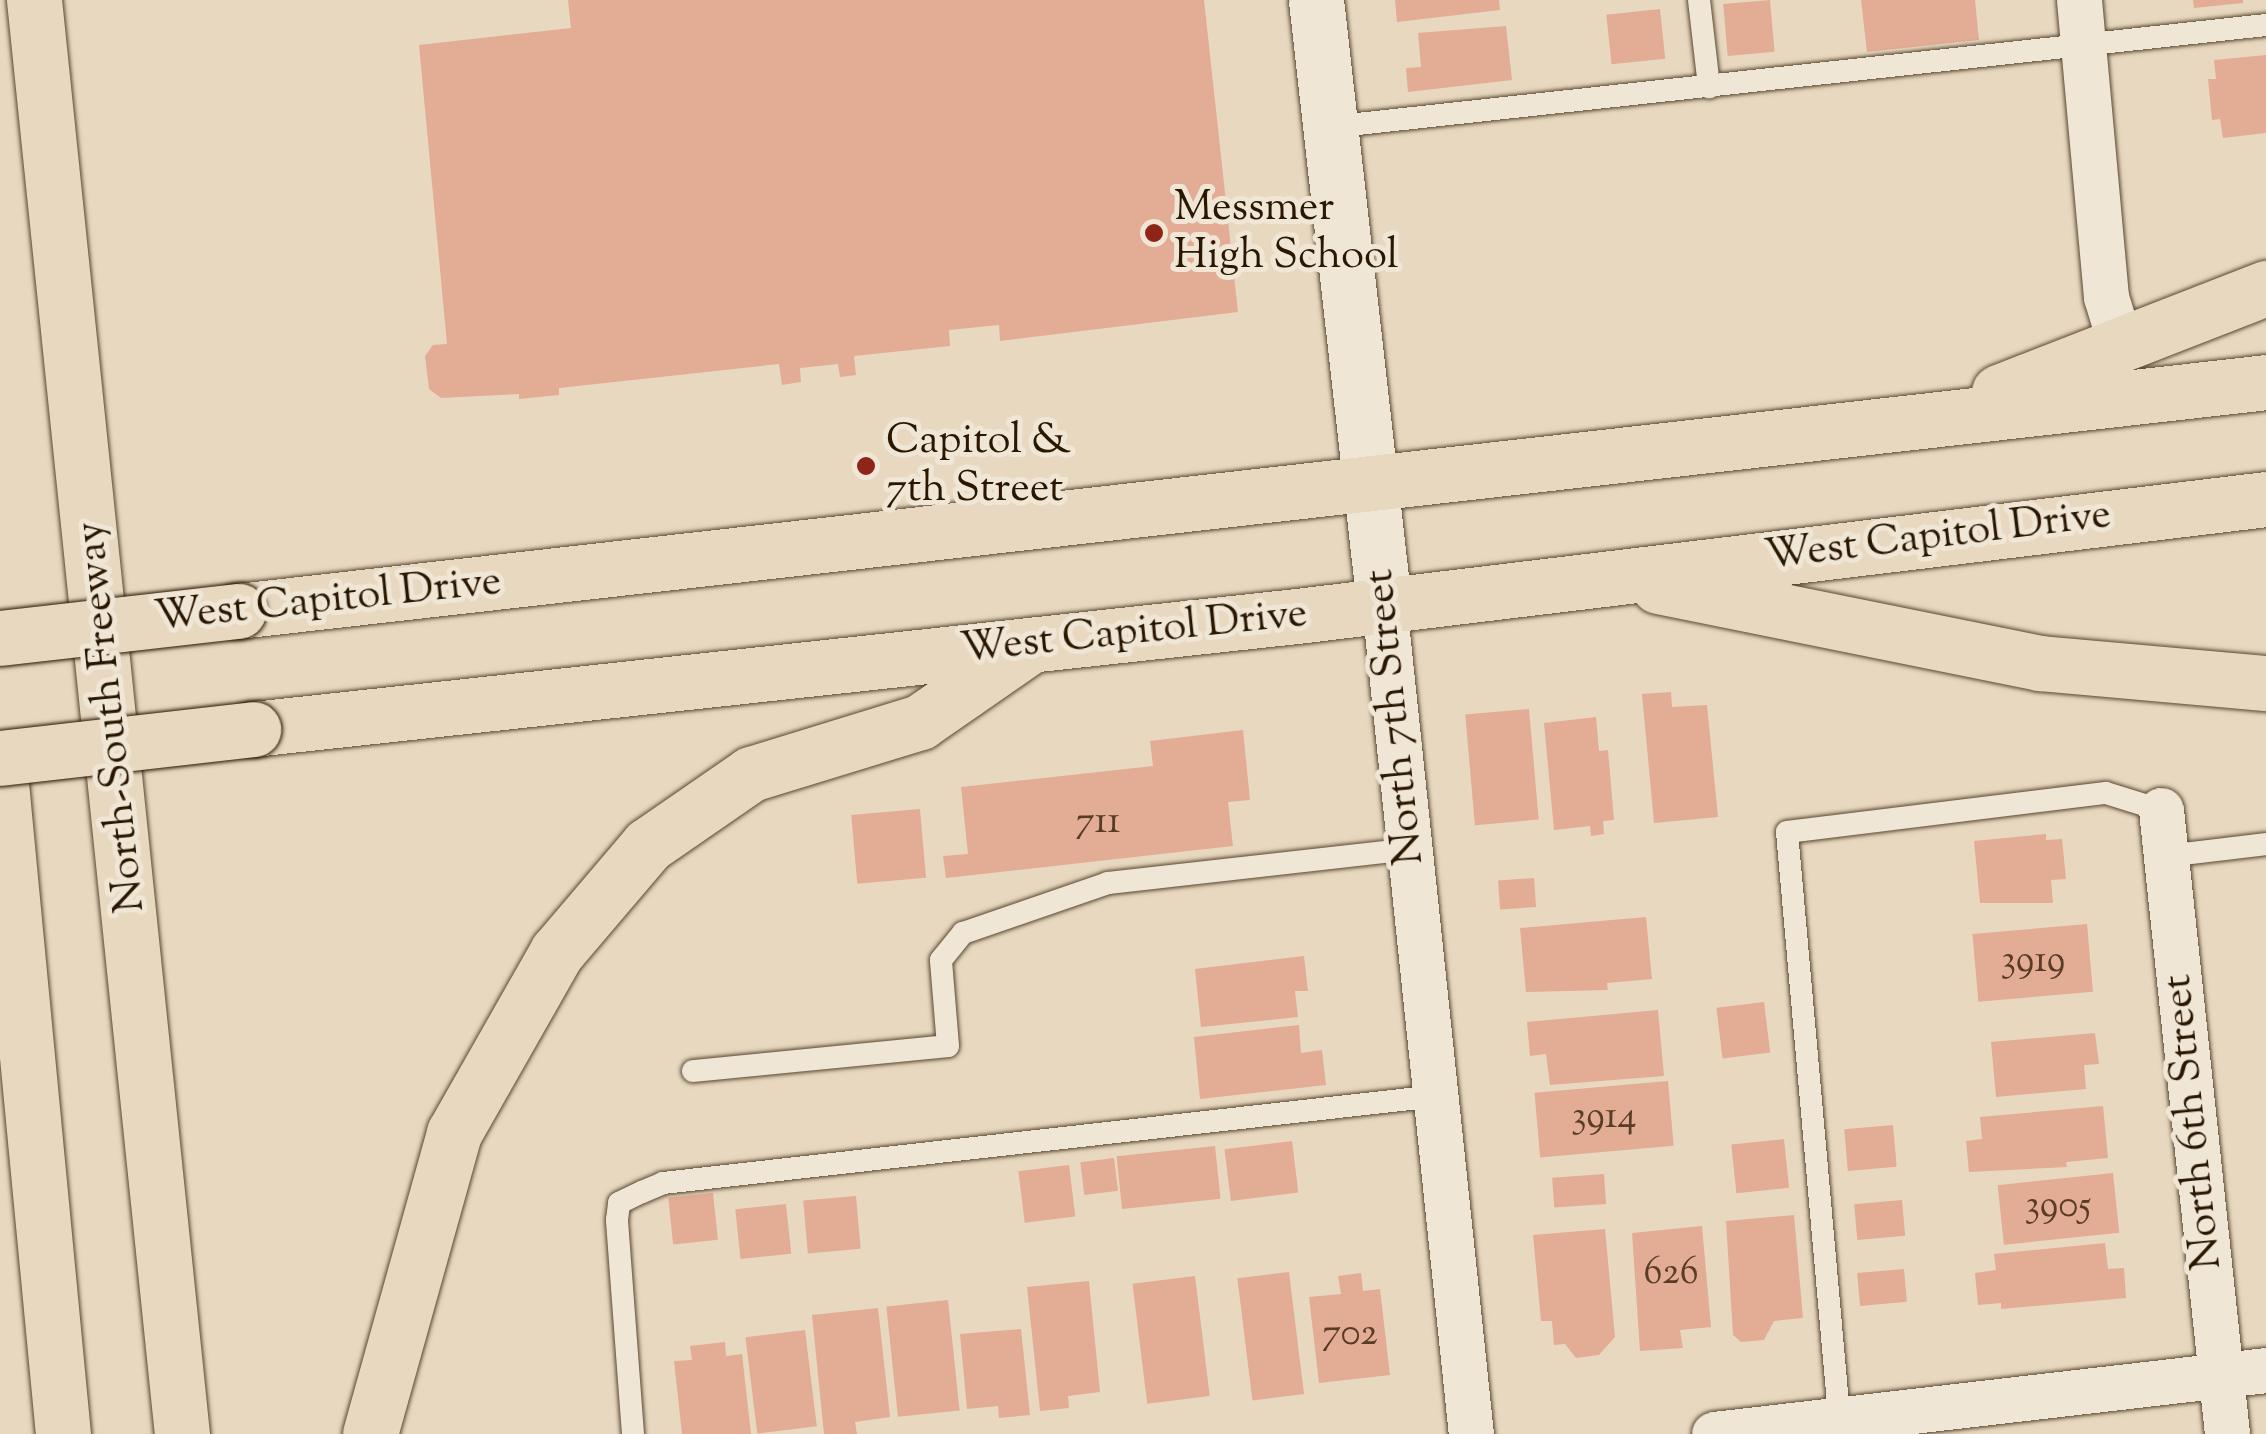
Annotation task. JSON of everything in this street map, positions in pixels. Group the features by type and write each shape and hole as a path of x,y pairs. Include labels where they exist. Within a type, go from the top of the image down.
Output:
{"main road":[{"name":"North-South Freeway","path":"34,0 45,71 182,1434"},
{"path":"45,71 50,0"},
{"path":"1925,420 2266,288"},
{"name":"West Capitol Drive","path":"0,638 2266,382"},
{"name":"West Capitol Drive","path":"0,758 1031,645 2266,499"},
{"path":"1606,576 2040,663 2266,683"},
{"path":"370,1434 454,1134 558,952 648,845 750,774 920,722 1031,645"},
{"path":"0,773 63,1434"}],"street":[{"name":"North 7th Street","path":"1316,0 1471,1434"},
{"path":"2079,0 2106,296 2121,346"},
{"name":"North 6th Street","path":"2161,810 2227,1434"},
{"path":"1714,1434 1840,1427 2266,1370"}],"lane":[{"path":"1699,0 1709,88"},
{"path":"1330,127 2266,25"},
{"path":"1840,1427 1788,832 2106,793 2161,810"},
{"path":"2166,856 2266,844"},
{"path":"693,1071 948,1046 941,960 964,934 1108,883 1410,849"},
{"path":"633,1434 617,1220 619,1203 663,1183 1436,1096"}],"building":[{"path":"568,0 1204,0 1238,312 1000,341 999,325 949,330 950,346 854,356 856,375 840,377 838,364 800,368 801,382 782,385 779,364 559,388 559,395 441,398 429,389 425,356 433,345 447,344 419,45 571,28"},
{"path":"1395,0 1499,0 1500,10 1397,22"},
{"path":"1770,0 1775,52 1728,56 1723,4"},
{"path":"1861,0 1975,0 1979,40 1867,52"},
{"path":"2193,0 2243,0 2243,3 2194,8"},
{"path":"1660,9 1665,59 1612,64 1606,15"},
{"path":"1506,26 1512,80 1408,92 1406,68 1421,67 1418,33"},
{"path":"2266,55 2266,133 2223,138 2220,119 2212,120 2208,79 2216,79 2214,60"},
{"path":"1671,692 1672,707 1707,705 1718,817 1654,823 1642,694"},
{"path":"1529,709 1539,820 1475,825 1465,715"},
{"path":"1596,717 1599,751 1608,750 1614,820 1603,821 1604,834 1591,836 1590,826 1554,830 1544,723"},
{"path":"1243,730 1250,800 1228,802 1233,846 946,878 943,856 968,854 961,787 1153,766 1150,741"},
{"path":"920,809 926,878 857,884 851,815"},
{"path":"2046,834 2046,840 2062,839 2066,879 2051,880 2053,903 1980,903 1974,841"},
{"path":"1534,878 1536,907 1500,909 1498,881"},
{"path":"1646,917 1652,979 1607,983 1608,990 1526,992 1520,928"},
{"path":"2087,924 2093,992 1978,1002 1972,934"},
{"path":"1304,956 1308,991 1295,991 1298,1017 1201,1027 1195,969"},
{"path":"1764,1002 1770,1053 1723,1058 1716,1008"},
{"path":"1658,1010 1664,1076 1550,1085 1546,1054 1530,1056 1527,1022"},
{"path":"1299,1025 1301,1053 1322,1050 1326,1085 1200,1099 1194,1037"},
{"path":"2095,1033 2099,1064 2084,1065 2086,1089 1996,1097 1991,1042"},
{"path":"1668,1081 1674,1146 1540,1157 1535,1093"},
{"path":"2103,1106 2108,1158 2066,1162 2067,1167 1969,1172 1966,1141 1982,1139 1980,1117"},
{"path":"1893,1125 1897,1167 1848,1171 1844,1129"},
{"path":"1784,1139 1789,1188 1736,1193 1731,1145"},
{"path":"1292,1141 1298,1193 1231,1201 1225,1149"},
{"path":"1215,1146 1221,1199 1122,1209 1117,1156"},
{"path":"1114,1158 1118,1191 1084,1195 1080,1162"},
{"path":"1069,1165 1075,1217 1025,1223 1018,1171"},
{"path":"2113,1173 2119,1233 2004,1245 1998,1185"},
{"path":"1604,1174 1606,1204 1554,1208 1552,1178"},
{"path":"713,1193 718,1240 673,1244 668,1198"},
{"path":"856,1196 861,1249 808,1253 803,1201"},
{"path":"1902,1200 1905,1236 1857,1240 1854,1204"},
{"path":"786,1204 791,1254 741,1259 735,1209"},
{"path":"1794,1215 1803,1318 1774,1321 1764,1340 1741,1342 1733,1335 1726,1221"},
{"path":"1702,1226 1711,1327 1680,1330 1683,1348 1640,1351 1632,1233"},
{"path":"1605,1229 1615,1337 1599,1355 1576,1358 1565,1344 1554,1345 1552,1321 1541,1321 1533,1235"},
{"path":"2105,1243 2108,1269 2124,1268 2126,1298 2001,1309 2001,1303 1978,1305 1975,1273 1996,1270 1994,1254"},
{"path":"1904,1269 1907,1302 1860,1306 1857,1273"},
{"path":"1289,1272 1304,1394 1252,1400 1237,1278"},
{"path":"1361,1273 1363,1291 1380,1289 1390,1375 1319,1383 1309,1297 1341,1294 1338,1276"},
{"path":"1195,1276 1210,1396 1147,1404 1132,1284"},
{"path":"1089,1281 1100,1392 1068,1396 1069,1408 1040,1411 1027,1287"},
{"path":"948,1300 960,1410 898,1417 886,1306"},
{"path":"878,1308 890,1417 855,1422 857,1434 824,1434 812,1315"},
{"path":"1021,1329 1030,1415 999,1418 998,1406 967,1409 960,1334"},
{"path":"805,1330 817,1426 757,1434 745,1337"},
{"path":"725,1342 726,1356 742,1354 751,1434 682,1434 674,1361 692,1360 690,1346"}],"place":[{"name":"Messmer High School","path":"1154,233"},
{"name":"Capitol & 7th Street","path":"866,466"}]}
